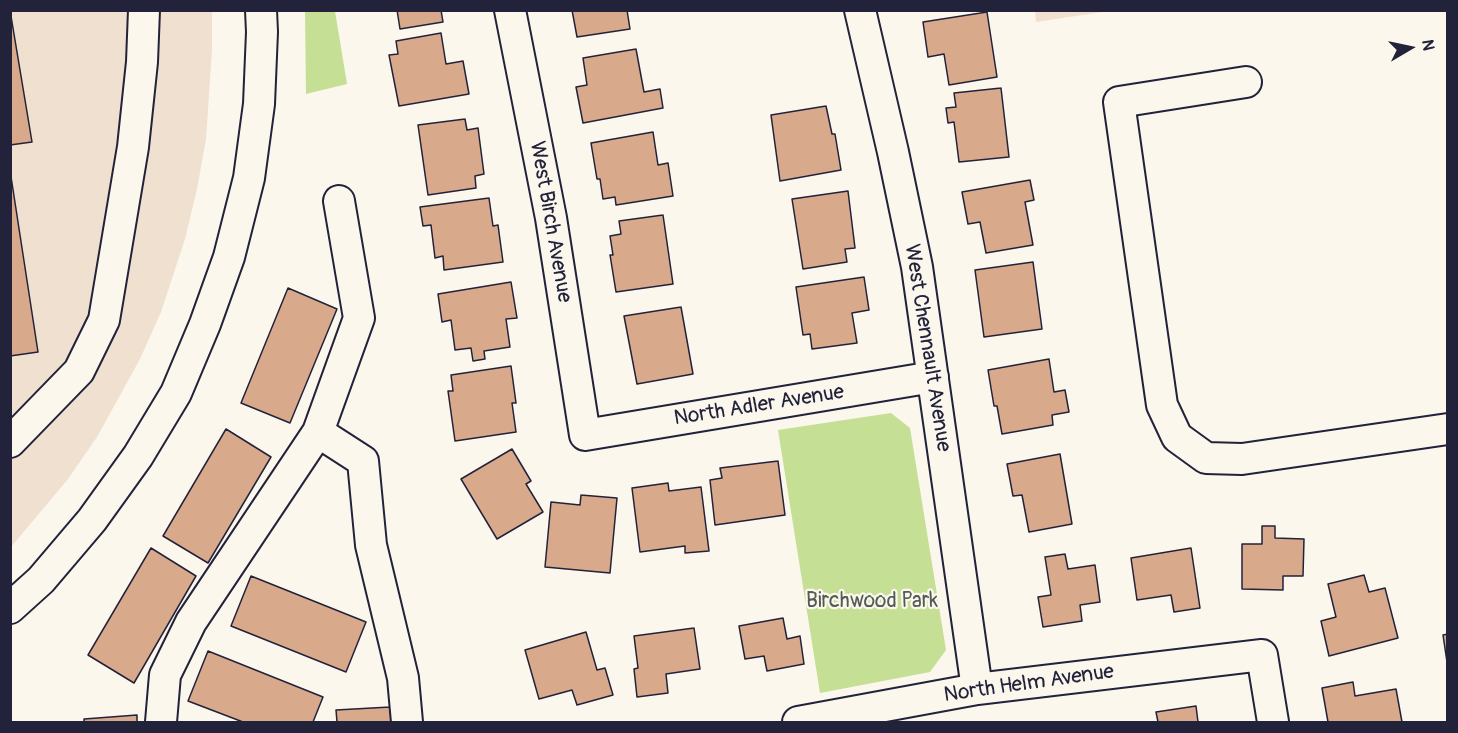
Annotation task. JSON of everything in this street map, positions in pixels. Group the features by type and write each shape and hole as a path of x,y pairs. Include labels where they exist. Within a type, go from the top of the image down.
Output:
{"street":[{"path":"10,442 79,371 104,320 133,147 142,62 144,10"},
{"path":"10,608 41,580 92,520 138,456 176,393 206,324 229,257 249,178 259,104 261,10"},
{"name":"West Birch Avenue","path":"510,10 551,218 585,435"},
{"name":"West Chennault Avenue","path":"860,10 917,267 977,690"},
{"path":"1246,82 1119,102 1162,405 1177,437 1206,458 1242,459 1448,429"},
{"path":"161,723 165,675 191,622 318,432 359,318 339,201"},
{"name":"North Adler Avenue","path":"585,435 933,377"},
{"path":"318,432 363,461 371,545 403,678 407,723"},
{"name":"North Helm Avenue","path":"798,723 977,690 1262,655 1273,723"}],"shaded area":[{"path":"1035,10 1109,10 1109,11 1036,22"},
{"path":"11,11 212,11 212,50 206,139 197,189 185,239 161,312 140,359 97,437 68,479 11,547"}],"green space":[{"path":"305,11 335,11 347,84 306,94"},
{"name":"Birchwood Park","path":"891,413 910,428 946,650 930,672 820,693 778,430"}],"building":[{"path":"10,10 32,142 10,145"},
{"path":"397,10 441,10 443,22 400,29"},
{"path":"572,10 627,10 630,29 577,37"},
{"path":"987,12 997,77 949,85 944,54 928,57 923,22"},
{"path":"441,33 446,64 463,61 469,94 399,106 389,55 398,54 396,41"},
{"path":"636,49 644,92 660,89 663,108 583,123 576,87 587,85 583,58"},
{"path":"1001,88 1009,157 959,162 954,122 948,123 946,108 956,107 954,93"},
{"path":"826,106 832,134 835,134 841,170 780,181 771,115"},
{"path":"465,119 467,130 478,128 484,174 475,176 476,188 428,195 418,125"},
{"path":"653,132 658,165 668,163 673,196 616,205 615,197 603,199 591,143"},
{"path":"10,170 38,352 10,356"},
{"path":"1030,180 1034,200 1025,202 1033,245 986,253 980,222 968,224 962,192"},
{"path":"848,191 855,248 845,249 847,262 803,269 792,199"},
{"path":"489,198 493,226 498,225 503,262 444,270 443,256 435,258 431,225 423,226 420,207"},
{"path":"663,215 673,284 616,292 610,255 613,255 610,236 621,234 619,221"},
{"path":"1033,262 1042,329 984,337 975,270"},
{"path":"864,277 869,310 852,313 857,343 812,349 810,334 803,335 796,287"},
{"path":"511,282 517,318 506,319 510,347 484,351 485,359 473,361 471,348 455,350 451,320 442,322 438,294"},
{"path":"288,288 337,309 290,423 241,403"},
{"path":"681,307 693,374 637,384 624,316"},
{"path":"1049,359 1054,392 1065,390 1069,412 1052,415 1053,425 1002,434 997,406 994,406 988,370"},
{"path":"511,366 516,403 512,403 516,432 455,441 448,391 453,391 451,375"},
{"path":"226,429 271,457 208,563 163,536"},
{"path":"512,449 531,481 526,484 543,512 497,539 461,479"},
{"path":"1060,454 1072,524 1029,532 1022,495 1013,496 1007,464"},
{"path":"778,461 785,515 715,525 710,480 722,478 720,468"},
{"path":"668,483 669,491 701,487 709,551 685,553 685,546 640,552 632,488"},
{"path":"581,495 617,498 610,573 545,567 551,502 580,505"},
{"path":"1262,526 1275,526 1275,538 1304,539 1303,576 1283,576 1283,590 1242,589 1242,544 1262,544"},
{"path":"151,548 196,576 134,683 88,655"},
{"path":"1191,548 1200,608 1174,612 1171,595 1137,600 1131,558"},
{"path":"1065,554 1068,569 1095,565 1100,602 1080,605 1082,621 1043,627 1038,597 1051,595 1045,557"},
{"path":"1364,575 1369,592 1385,588 1398,638 1329,656 1321,621 1336,617 1328,584"},
{"path":"251,576 366,622 346,672 231,626"},
{"path":"783,618 787,639 800,636 804,664 767,671 764,656 745,659 739,626"},
{"path":"694,628 700,669 666,674 668,693 637,697 634,669 638,668 634,636"},
{"path":"586,632 597,670 605,668 613,695 577,705 572,690 539,699 525,650"},
{"path":"1448,634 1448,669 1443,635"},
{"path":"208,651 323,697 313,722 243,722 188,701"},
{"path":"1353,682 1355,696 1396,689 1402,722 1328,722 1322,688"},
{"path":"1196,706 1198,722 1158,722 1156,712"},
{"path":"390,707 391,722 337,722 336,710"},
{"path":"137,715 137,722 84,722 84,719"}]}
